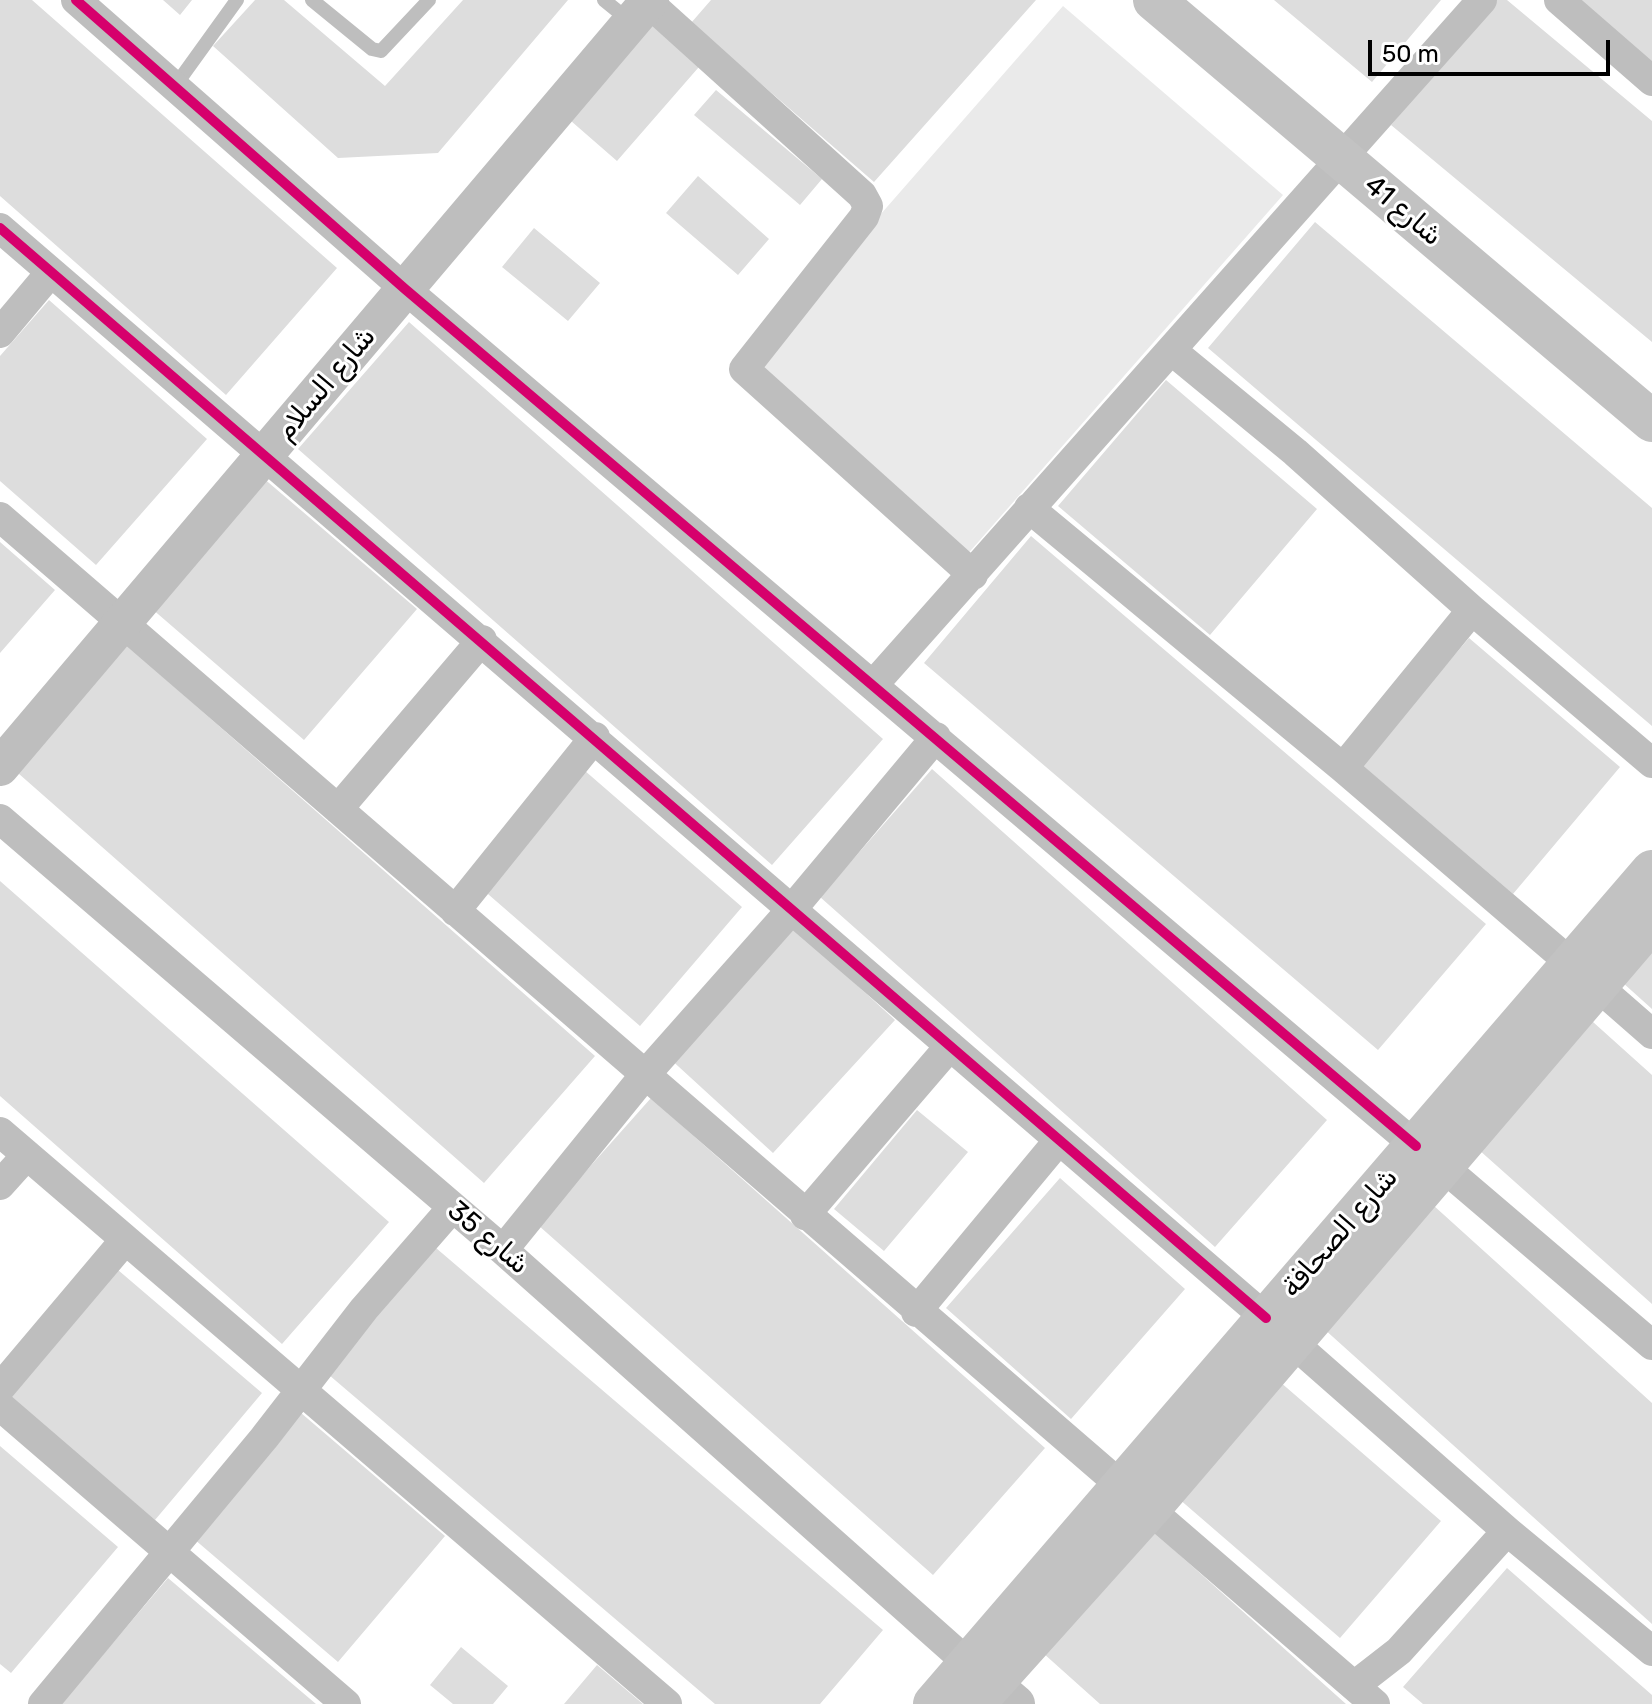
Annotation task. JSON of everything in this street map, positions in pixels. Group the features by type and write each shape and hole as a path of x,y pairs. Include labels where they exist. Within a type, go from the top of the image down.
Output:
{"main road":[{"name":"شارع 41","path":"1154,0 1652,421"},
{"name":"شارع الصحافة","path":"934,1704 988,1689 1136,1498 1584,975 1652,871"},
{"name":"شارع الصحافة","path":"1584,975 1652,921"}],"street":[{"path":"76,0 405,289 1652,1345"},
{"path":"874,684 1482,0"},
{"path":"1559,0 1652,81"},
{"path":"634,6 862,195 868,206 864,217 744,369 973,575"},
{"name":"شارع السلام","path":"0,767 265,458 634,6"},
{"path":"0,228 793,908 1507,1531 1652,1651"},
{"path":"0,333 51,272"},
{"path":"1171,350 1295,452 1472,610 1652,763"},
{"path":"1029,508 1343,768 1652,1034"},
{"path":"0,517 916,1312 1365,1695 1399,1651 1507,1531"},
{"path":"1343,768 1472,610"},
{"path":"338,809 482,640"},
{"path":"455,911 595,737"},
{"path":"503,1250 644,1076 793,908 936,737"},
{"name":"شارع 35","path":"0,819 503,1250 988,1689"},
{"path":"805,1215 950,1046"},
{"path":"0,1132 667,1704"},
{"path":"916,1312 1059,1140"},
{"path":"0,1185 27,1155"},
{"path":"43,1704 364,1309 452,1208"},
{"path":"0,1388 125,1240"},
{"path":"0,1406 346,1704"}],"lane":[{"path":"175,86 237,0"},
{"path":"312,0 372,49 381,51 429,0"}],"shaded area":[{"path":"1063,6 1283,195 965,557 746,368"}],"building":[{"path":"0,0 32,0 337,268 226,395 0,196"},
{"path":"163,0 192,0 180,15"},
{"path":"255,0 284,0 385,86 463,0 568,0 438,153 338,158 213,46"},
{"path":"711,0 1036,0 874,182 691,23"},
{"path":"1274,0 1441,0 1372,82"},
{"path":"1496,0 1507,0 1652,121 1652,342 1391,125"},
{"path":"1575,0 1652,0 1652,64"},
{"path":"651,12 705,60 617,161 563,114"},
{"path":"716,90 822,179 800,205 694,115"},
{"path":"698,176 769,239 738,275 666,213"},
{"path":"1315,222 1652,508 1652,726 1208,348"},
{"path":"534,228 600,283 568,321 502,267"},
{"path":"49,300 207,439 96,565 0,481 0,356"},
{"path":"409,322 883,739 772,865 298,449"},
{"path":"1166,380 1317,509 1210,635 1058,506"},
{"path":"262,477 417,609 304,740 151,608"},
{"path":"1031,536 1486,924 1378,1050 924,663"},
{"path":"0,542 55,590 0,653"},
{"path":"1469,638 1620,767 1513,894 1361,764"},
{"path":"121,640 595,1056 484,1183 10,766"},
{"path":"932,769 1327,1120 1215,1247 820,897"},
{"path":"584,770 742,907 640,1026 481,888"},
{"path":"0,881 389,1222 282,1344 0,1096"},
{"path":"788,922 895,1020 773,1153 667,1056"},
{"path":"1652,949 1652,1009 1622,982"},
{"path":"1583,1013 1652,1075 1652,1304 1469,1141"},
{"path":"651,1098 1045,1448 933,1575 538,1225"},
{"path":"917,1110 968,1152 884,1251 834,1209"},
{"path":"1060,1178 1185,1289 1071,1419 946,1308"},
{"path":"1433,1205 1652,1403 1652,1624 1323,1328"},
{"path":"429,1242 883,1630 820,1704 715,1704 322,1369"},
{"path":"111,1264 262,1393 155,1520 3,1391"},
{"path":"1272,1375 1441,1521 1340,1638 1171,1492"},
{"path":"294,1407 445,1536 338,1662 187,1533"},
{"path":"0,1446 118,1547 11,1673 0,1664"},
{"path":"1153,1531 1346,1704 1100,1704 1043,1653"},
{"path":"1507,1568 1652,1695 1652,1704 1423,1704 1403,1687"},
{"path":"168,1578 316,1704 61,1704"},
{"path":"461,1647 508,1686 493,1704 453,1704 430,1685"},
{"path":"597,1665 643,1704 564,1704"}],"cycle path":[{"path":"76,0 405,289 1416,1146"},
{"path":"0,228 1266,1318"}]}
